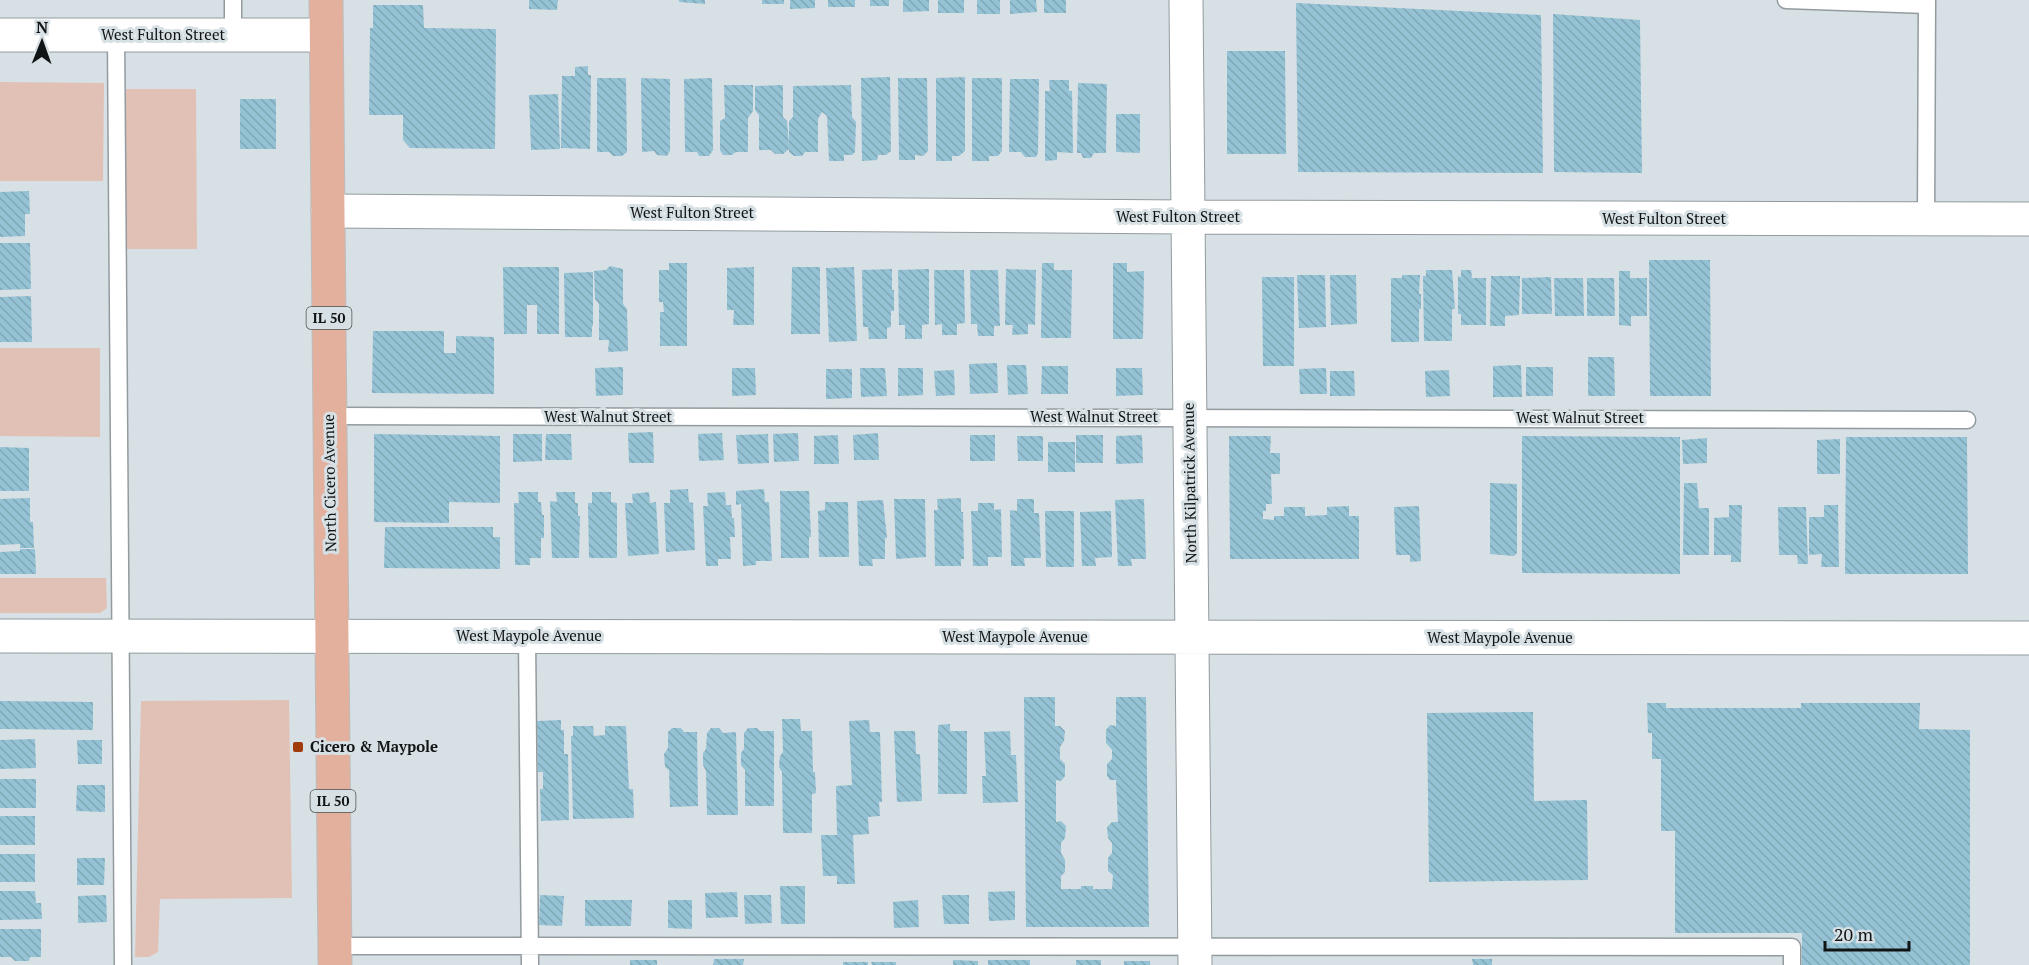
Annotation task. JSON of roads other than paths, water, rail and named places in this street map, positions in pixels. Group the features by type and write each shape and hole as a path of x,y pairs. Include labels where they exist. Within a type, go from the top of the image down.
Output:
{"main road":[{"name":"North Cicero Avenue","path":"326,0 335,955"}],"street":[{"name":"North Kilpatrick Avenue","path":"1186,0 1195,956"},
{"name":"West Fulton Street","path":"0,35 326,35"},
{"name":"West Fulton Street","path":"328,210 1187,217 2029,219"},
{"name":"West Maypole Avenue","path":"0,636 2029,638"}],"lane":[{"path":"233,0 233,35"},
{"path":"1786,0 1927,3 1926,219"},
{"path":"116,35 123,965"},
{"name":"West Walnut Street","path":"330,416 1967,420"},
{"path":"527,636 530,965"},
{"path":"335,955 530,946 1195,956 1792,947 1792,965"}],"place":[{"name":"Cicero & Maypole","path":"298,747"}]}
